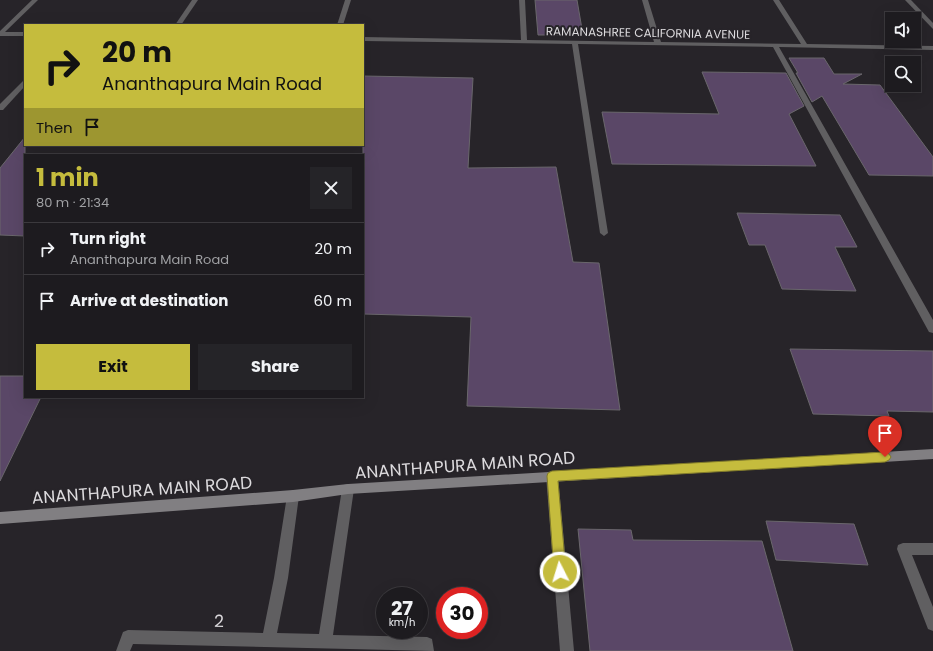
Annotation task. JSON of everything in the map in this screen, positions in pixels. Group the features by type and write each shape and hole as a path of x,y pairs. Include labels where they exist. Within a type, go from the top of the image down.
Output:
{"street":[{"path":"0,34 35,0"},
{"path":"179,24 195,0"},
{"path":"340,24 348,0"},
{"path":"522,0 524,42"},
{"path":"645,0 658,44"},
{"path":"776,0 805,46"},
{"path":"908,0 933,27"},
{"path":"0,34 24,34"},
{"name":"RAMANASHREE CALIFORNIA AVENUE","path":"364,40 933,48"},
{"path":"575,43 604,233"},
{"path":"775,46 932,329"},
{"path":"0,108 24,83"},
{"name":"ANANTHAPURA MAIN ROAD","path":"0,518 293,496 348,489 933,454"},
{"path":"552,476 567,651"},
{"path":"325,642 348,489"},
{"path":"269,640 281,578 293,496"},
{"path":"933,548 903,549 933,624"},
{"name":"2","path":"123,651 128,637 427,644 427,651"}],"building":[{"path":"535,0 577,0 583,35 538,35"},
{"path":"789,58 824,58 834,74 862,74 843,84 880,85 933,157 933,176 869,175 822,96 812,102 796,73 798,73"},
{"path":"702,72 786,73 804,106 789,114 816,166 612,164 602,112 719,114"},
{"path":"364,76 473,78 468,168 556,167 573,262 599,263 620,410 467,406 471,317 364,314"},
{"path":"24,138 24,236 0,235 0,168"},
{"path":"737,213 840,215 857,247 835,247 856,291 782,289 765,245 749,245"},
{"path":"790,349 933,351 933,412 887,411 889,416 813,414"},
{"path":"0,376 24,376 24,398 41,398 0,481"},
{"path":"766,521 854,524 868,565 776,560"},
{"path":"578,529 631,530 633,540 762,541 793,651 590,651"}],"route":[{"path":"560,572 552,476 885,457"}]}
